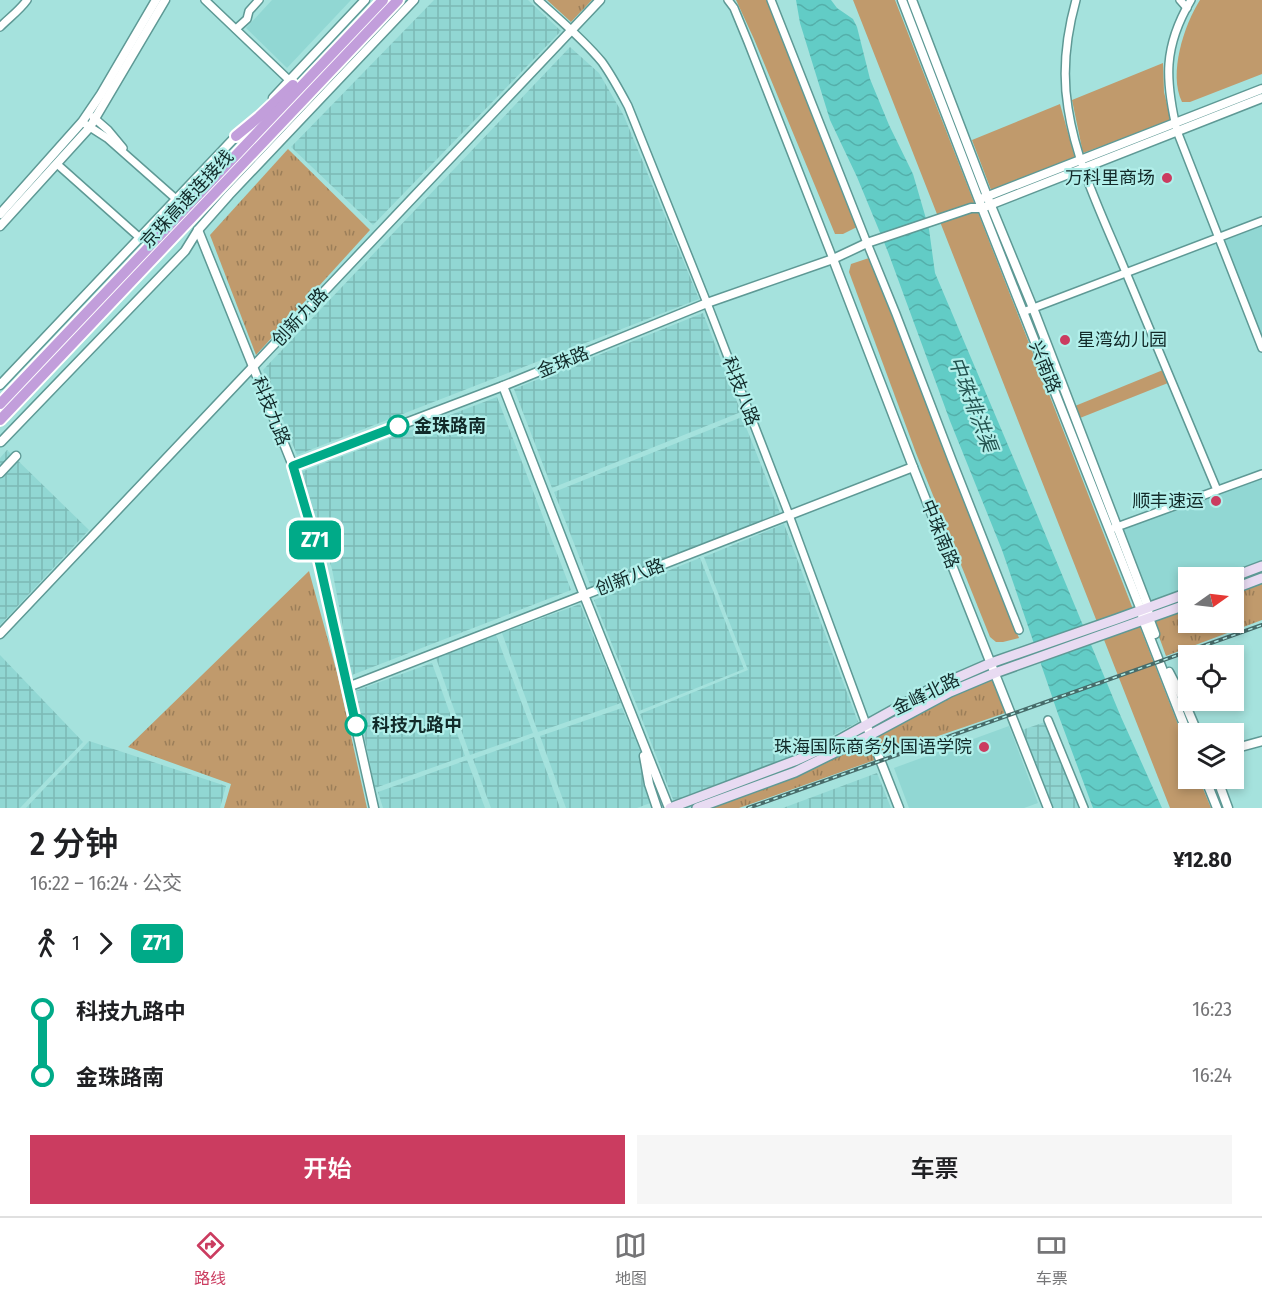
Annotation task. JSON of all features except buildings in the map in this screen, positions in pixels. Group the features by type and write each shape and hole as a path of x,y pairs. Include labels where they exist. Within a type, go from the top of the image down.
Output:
{"highway":[{"name":"京珠高速连接线","path":"0,404 383,0"},
{"name":"京珠高速连接线","path":"0,420 398,0"},
{"path":"236,136 295,84 320,66"}],"main road":[{"path":"1244,573 1262,566"},
{"path":"1244,584 1262,578"},
{"name":"金峰北路","path":"697,808 795,772 950,692 1118,624 1144,608 1178,596"},
{"name":"金峰北路","path":"669,808 797,760 832,744 929,690 991,663 1021,652 1118,624 1146,619 1178,608"}],"street":[{"path":"0,27 22,8 27,0"},
{"path":"0,226 90,127 91,116 101,94 156,0"},
{"path":"0,214 82,122 91,116 165,0"},
{"path":"205,0 289,80"},
{"path":"236,29 247,19 249,11 259,0"},
{"path":"0,385 365,0"},
{"path":"1,442 185,251 198,230 414,0"},
{"name":"科技八路","path":"538,0 601,62 628,106 789,516 898,808"},
{"name":"创新九路","path":"0,634 600,0"},
{"path":"728,0 734,8 748,42 833,259"},
{"path":"771,0 1019,630"},
{"name":"兴南路","path":"902,0 985,202 1033,308 1144,608 1184,723"},
{"name":"兴南路","path":"912,0 1023,312 1113,528"},
{"path":"1076,0 1069,23 1065,52 1065,80 1068,108 1082,164 1217,490"},
{"path":"1180,0 1187,8"},
{"path":"1191,0 1174,34 1168,62 1169,92 1176,127 1262,348"},
{"path":"985,202 1176,127 1262,89"},
{"path":"1176,127 1262,98"},
{"path":"91,116 108,130 134,161"},
{"path":"82,122 106,138 177,199"},
{"path":"57,164 140,238"},
{"name":"金珠路","path":"293,466 504,386 707,303 985,202"},
{"path":"1023,312 1262,221"},
{"name":"科技九路","path":"198,230 293,466 313,534 374,808"},
{"name":"中珠南路","path":"833,259 1048,808"},
{"path":"504,386 669,808"},
{"path":"0,473 16,456"},
{"name":"创新八路","path":"348,687 913,467"},
{"path":"1113,528 1262,474"},
{"name":"兴南路","path":"1146,619 1193,723"},
{"path":"1048,720 1084,808"},
{"path":"641,737 649,784 657,808"},
{"path":"1244,746 1262,741"},
{"path":"1209,789 1217,808"},
{"path":"1221,789 1228,808"}],"shaded area":[{"path":"272,0 351,0 287,68 246,28"},
{"path":"434,0 528,0 561,31 373,225 291,147"},
{"path":"570,47 599,73 624,116 699,299 297,455 263,370"},
{"path":"1262,226 1262,339 1224,240"},
{"path":"703,313 741,412 552,488 514,389"},
{"path":"497,397 571,590 352,675 332,569 301,472"},
{"path":"742,417 780,513 591,587 554,492"},
{"path":"7,450 89,530 0,625 0,458"},
{"path":"1262,478 1262,563 1244,569 1244,567 1178,567 1178,593 1150,603 1120,530"},
{"path":"784,524 858,722 792,757 674,802 640,714 748,670 704,557"},
{"path":"700,558 744,669 639,711 594,600"},
{"path":"580,604 621,703 538,732 502,633"},
{"path":"496,635 533,733 470,755 436,658"},
{"path":"0,655 83,742 20,808 0,808"},
{"path":"432,663 465,756 375,788 355,691"},
{"path":"622,708 661,799 637,808 566,808 540,736"},
{"path":"1045,722 1080,808 1053,808 1022,730"},
{"name":"珠海国际商务外国语学院","path":"1009,726 1038,803 1024,808 909,808 894,768"},
{"path":"534,737 560,808 491,808 473,759"},
{"path":"89,741 226,786 220,808 26,808"},
{"path":"467,760 485,808 383,808 378,792"},
{"path":"877,773 891,808 783,808"}],"green space":[{"path":"547,0 592,0 571,22"},
{"path":"736,0 768,0 857,227 843,234 835,234"},
{"path":"853,0 895,0 1178,724 1178,789 1203,789 1211,808 1170,808"},
{"path":"1200,0 1262,0 1262,74 1190,102 1182,102 1178,91 1177,64 1188,23"},
{"path":"1163,63 1164,92 1171,121 1083,153 1072,100"},
{"path":"1060,104 1075,158 991,190 972,140"},
{"path":"288,149 370,230 256,355 210,235"},
{"path":"869,258 1019,638 996,642 990,637 916,453 849,272 851,264"},
{"path":"1163,370 1168,383 1080,418 1075,406"},
{"path":"309,571 337,673 367,808 224,808 231,784 128,747"},
{"path":"1262,582 1262,620 1244,627 1244,588"},
{"path":"1178,611 1178,633 1227,633 1195,645 1178,645 1178,652 1166,656 1153,620"},
{"path":"992,680 1005,713 883,755 877,737 954,695"},
{"path":"867,741 875,760 739,808 709,808"}],"water":[{"name":"中珠排洪渠","path":"796,0 831,0 837,8 853,19 857,27 870,79 913,174 929,229 935,273 1121,717 1162,808 1093,808 1002,550 950,421 888,252 830,120 800,23"}],"railway":[{"path":"748,808 1262,625"}],"bus line":[{"name":"Z71","path":"356,725 313,534 293,466 398,426"}],"place":[{"name":"万科里商场","path":"1167,178"},
{"name":"星湾幼儿园","path":"1065,340"},
{"name":"金珠路南","path":"398,426"},
{"name":"顺丰速运","path":"1216,501"},
{"name":"科技九路中","path":"356,725"},
{"name":"珠海国际商务外国语学院","path":"984,747"}]}
